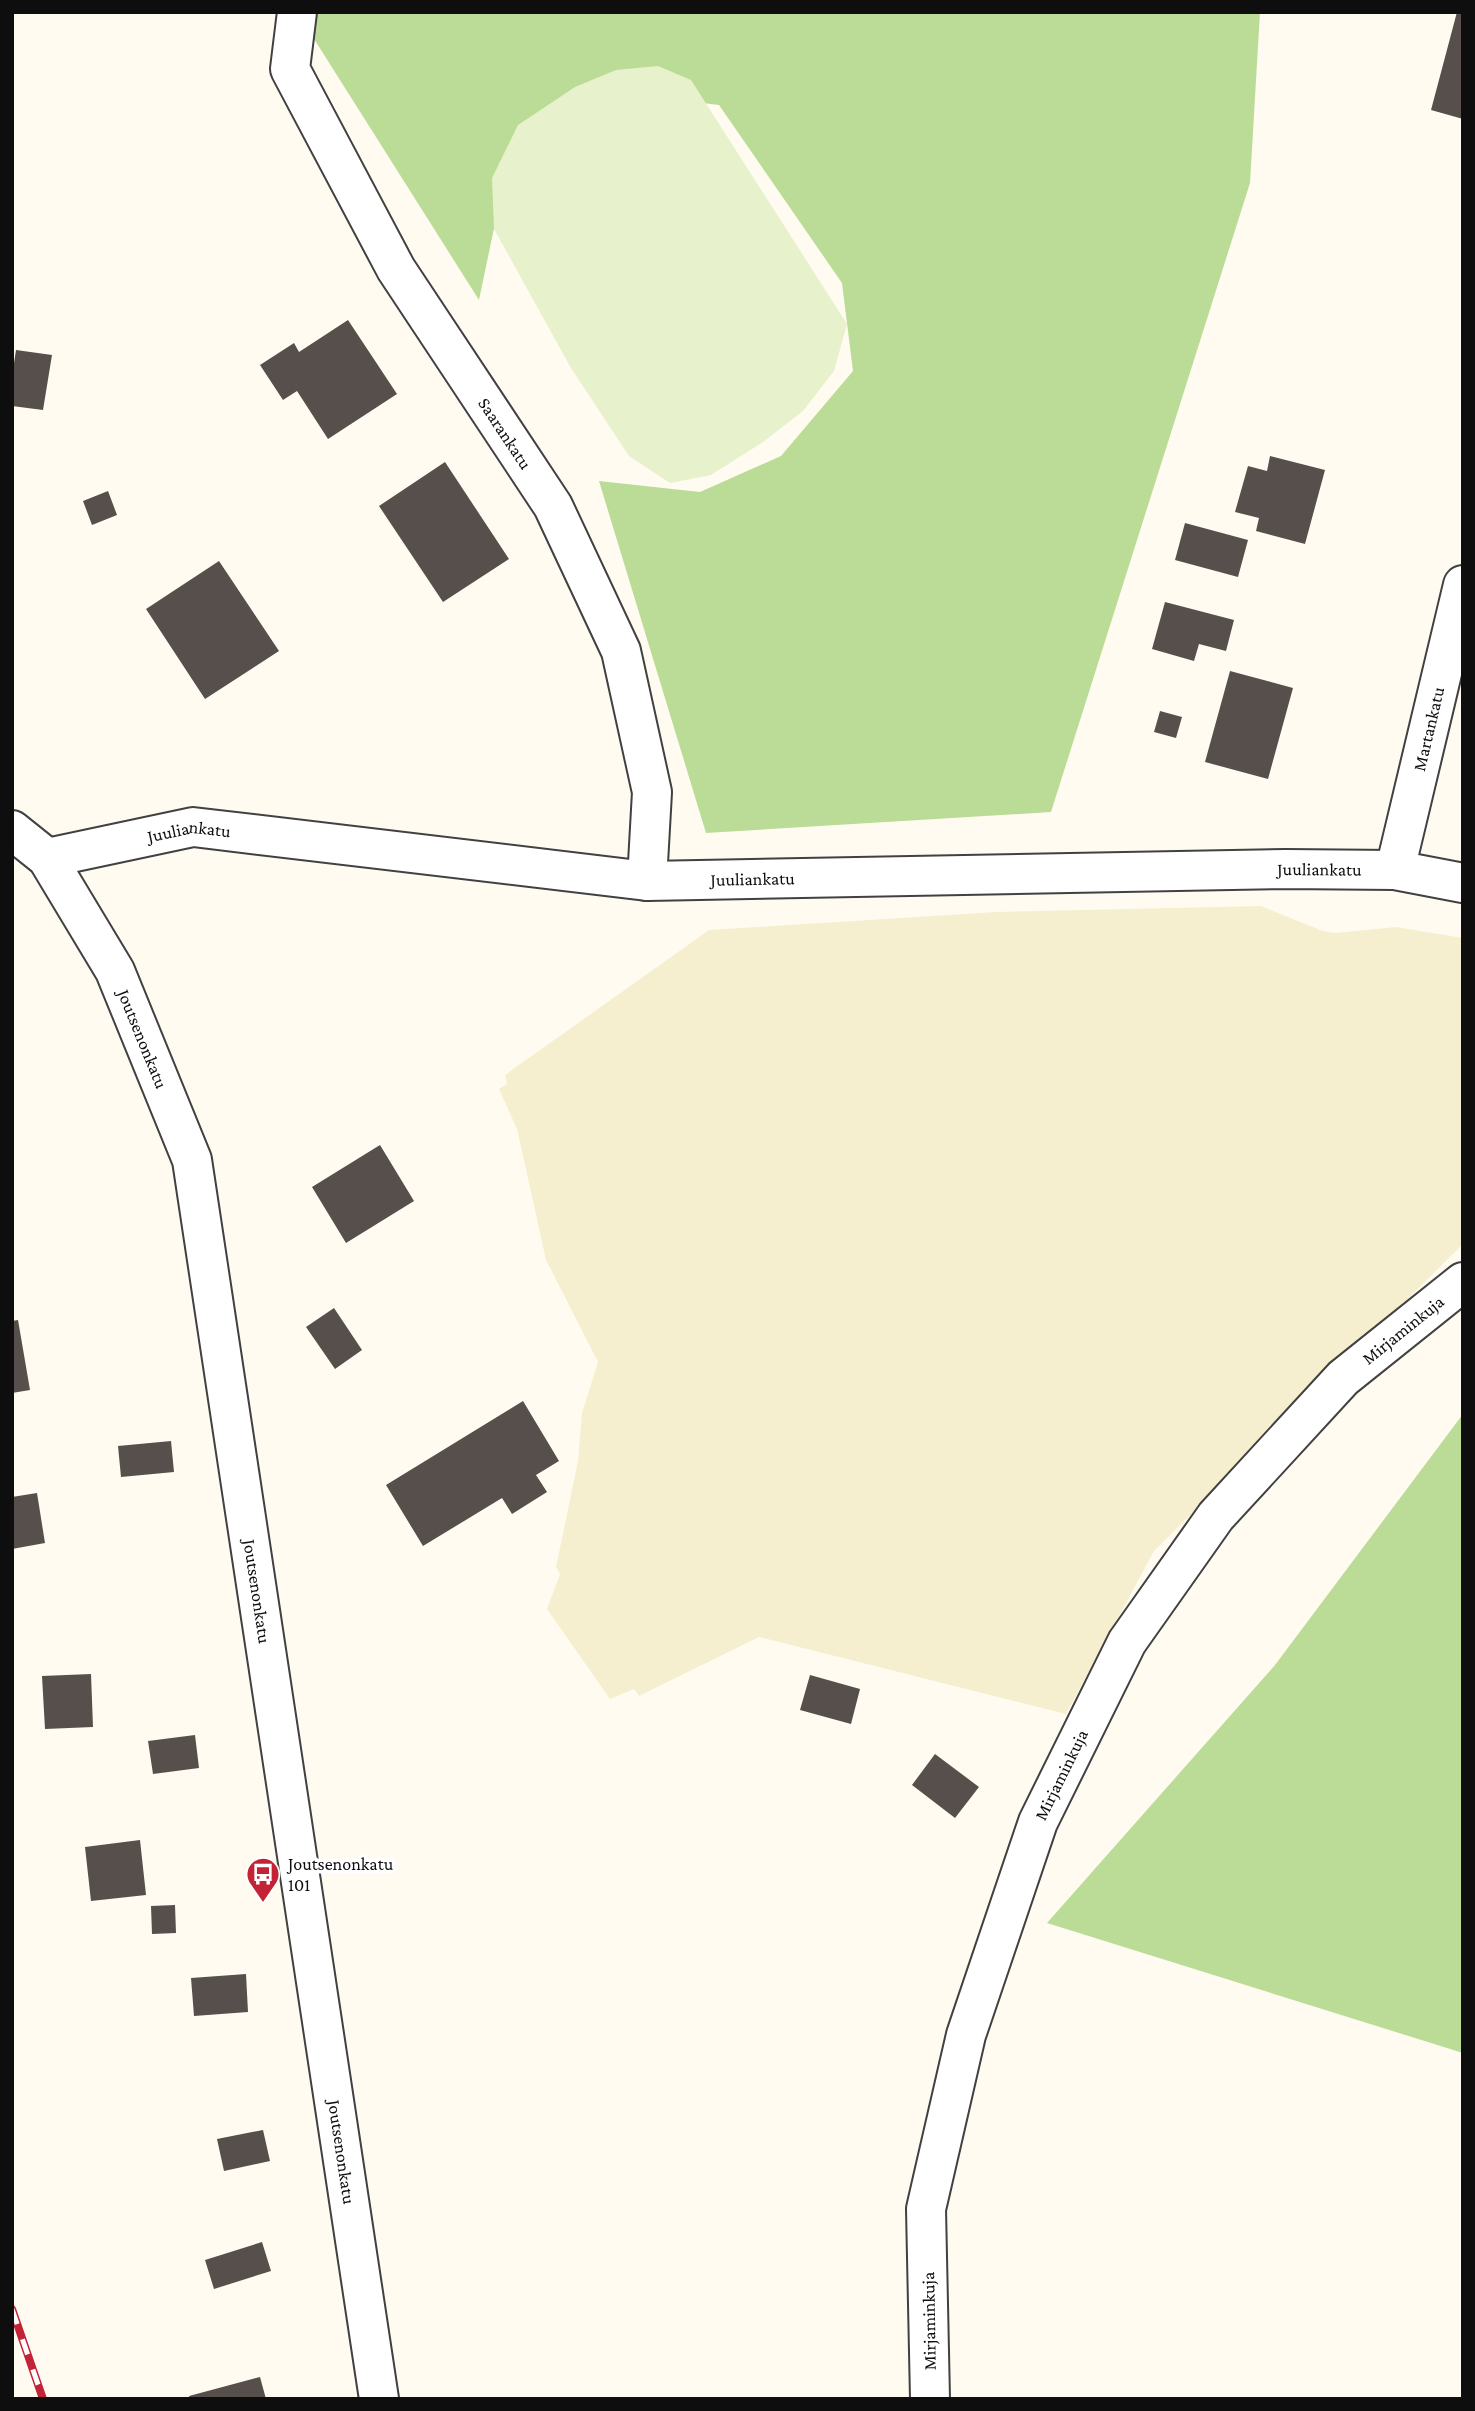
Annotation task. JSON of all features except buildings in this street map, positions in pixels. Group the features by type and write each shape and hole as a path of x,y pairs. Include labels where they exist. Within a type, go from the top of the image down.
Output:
{"street":[{"name":"Saarankatu","path":"297,12 290,69 396,269 553,506 621,651 652,792 648,881"},
{"name":"Martankatu","path":"1395,870 1463,585"},
{"name":"Juuliankatu","path":"47,858 193,827 648,881 1285,869 1395,870 1463,883"},
{"name":"Joutsenonkatu","path":"12,830 47,858 115,971 192,1160 379,2399"},
{"name":"Mirjaminkuja","path":"930,2399 926,2209 966,2035 1038,1822 1127,1642 1216,1516 1343,1378 1463,1282"}],"shaded area":[{"path":"1261,906 1323,931 1335,933 1396,927 1463,938 1463,1244 1154,1551 1066,1714 759,1637 639,1696 634,1689 610,1699 547,1609 560,1574 556,1567 578,1461 582,1413 598,1362 546,1260 517,1129 499,1089 507,1084 505,1075 709,930 996,912"}],"green space":[{"path":"297,12 1260,12 1250,183 1051,812 706,833 599,481 700,492 781,456 853,371 842,283 719,105 636,95 502,190 479,300"},
{"path":"658,66 691,80 847,324 834,371 803,411 763,442 711,475 670,483 629,456 571,368 494,229 492,178 518,125 575,87 616,70"},
{"path":"1463,1414 1463,2053 1047,1923 1275,1665"}],"railway":[{"path":"12,2309 43,2399"}],"place":[{"name":"Joutsenonkatu 101","path":"263,1904"}]}
